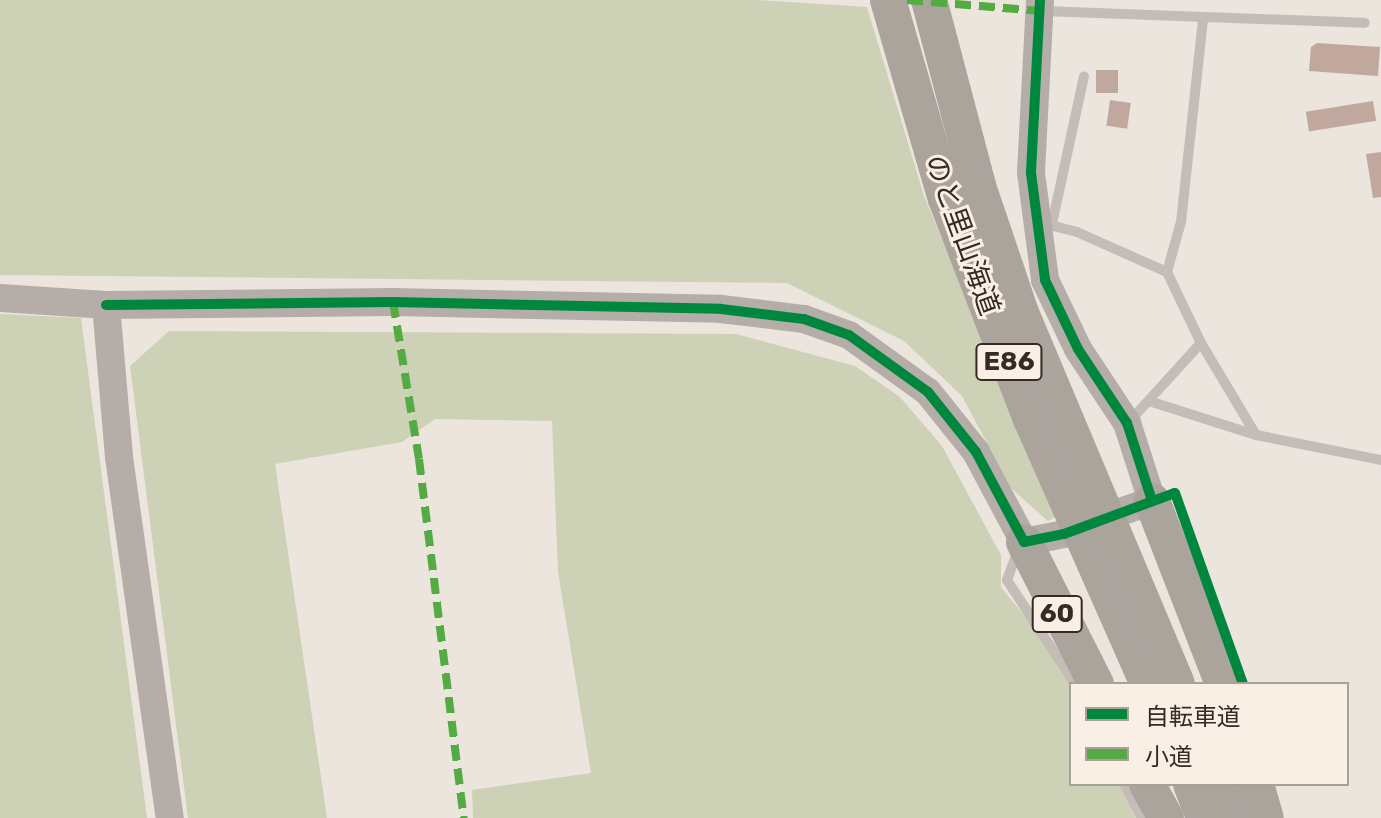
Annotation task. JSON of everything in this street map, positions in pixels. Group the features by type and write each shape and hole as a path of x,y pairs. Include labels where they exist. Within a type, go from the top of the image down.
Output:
{"highway":[{"name":"のと里山海道","path":"931,14 978,186 1021,313 1176,682"},
{"name":"のと里山海道","path":"891,16 946,199 999,337 1147,682"},
{"path":"1152,501 1222,682"},
{"name":"60","path":"1024,542 1095,682"},
{"path":"1148,786 1166,818"},
{"path":"1192,786 1204,818"},
{"path":"1219,786 1232,818"},
{"path":"1257,786 1266,818"}],"street":[{"path":"1040,6 1031,173 1043,223 1045,280 1059,315 1127,423 1152,501 1114,514"},
{"path":"0,298 106,305 393,302 689,308 763,311 804,319 849,335 928,392 976,452 1024,542 1064,534"},
{"path":"106,305 119,457 170,818"}],"lane":[{"path":"1040,6 1203,20 1365,23"},
{"path":"1203,20 1181,222 1167,272 1201,343 1256,435"},
{"path":"1084,76 1043,223 1167,272"},
{"path":"1127,423 1152,402 1201,343"},
{"path":"1152,402 1256,435 1381,460"},
{"path":"1024,542 1009,565 1007,580 1074,682"},
{"path":"1125,786 1141,818"}],"green space":[{"path":"0,0 757,0 867,7 924,196 1057,516 1048,521 1011,488 962,396 904,341 787,283 0,275"},
{"path":"0,314 81,318 147,818 0,818"},
{"path":"169,331 736,334 855,366 900,397 942,446 1001,555 1001,587 1058,657 1070,682 1069,786 1120,786 1135,818 473,818 472,790 591,773 558,572 552,421 435,419 402,442 275,464 327,818 188,818 130,366"}],"building":[{"path":"1317,43 1380,47 1378,76 1309,71 1311,47"},
{"path":"1096,70 1118,70 1118,93 1096,93"},
{"path":"1110,100 1131,103 1127,129 1106,126"},
{"path":"1373,101 1376,121 1309,131 1306,112"},
{"path":"1381,152 1381,197 1373,198 1366,154"}],"marked path":[{"path":"907,0 1040,11"},
{"path":"393,302 419,459 464,818"}],"cycle path":[{"path":"1040,0 1031,173 1045,280 1078,349 1127,423 1152,501"},
{"path":"106,305 393,302 721,309 804,319 849,335 928,392 976,452 1024,542 1064,534 1175,493 1242,682"}]}
